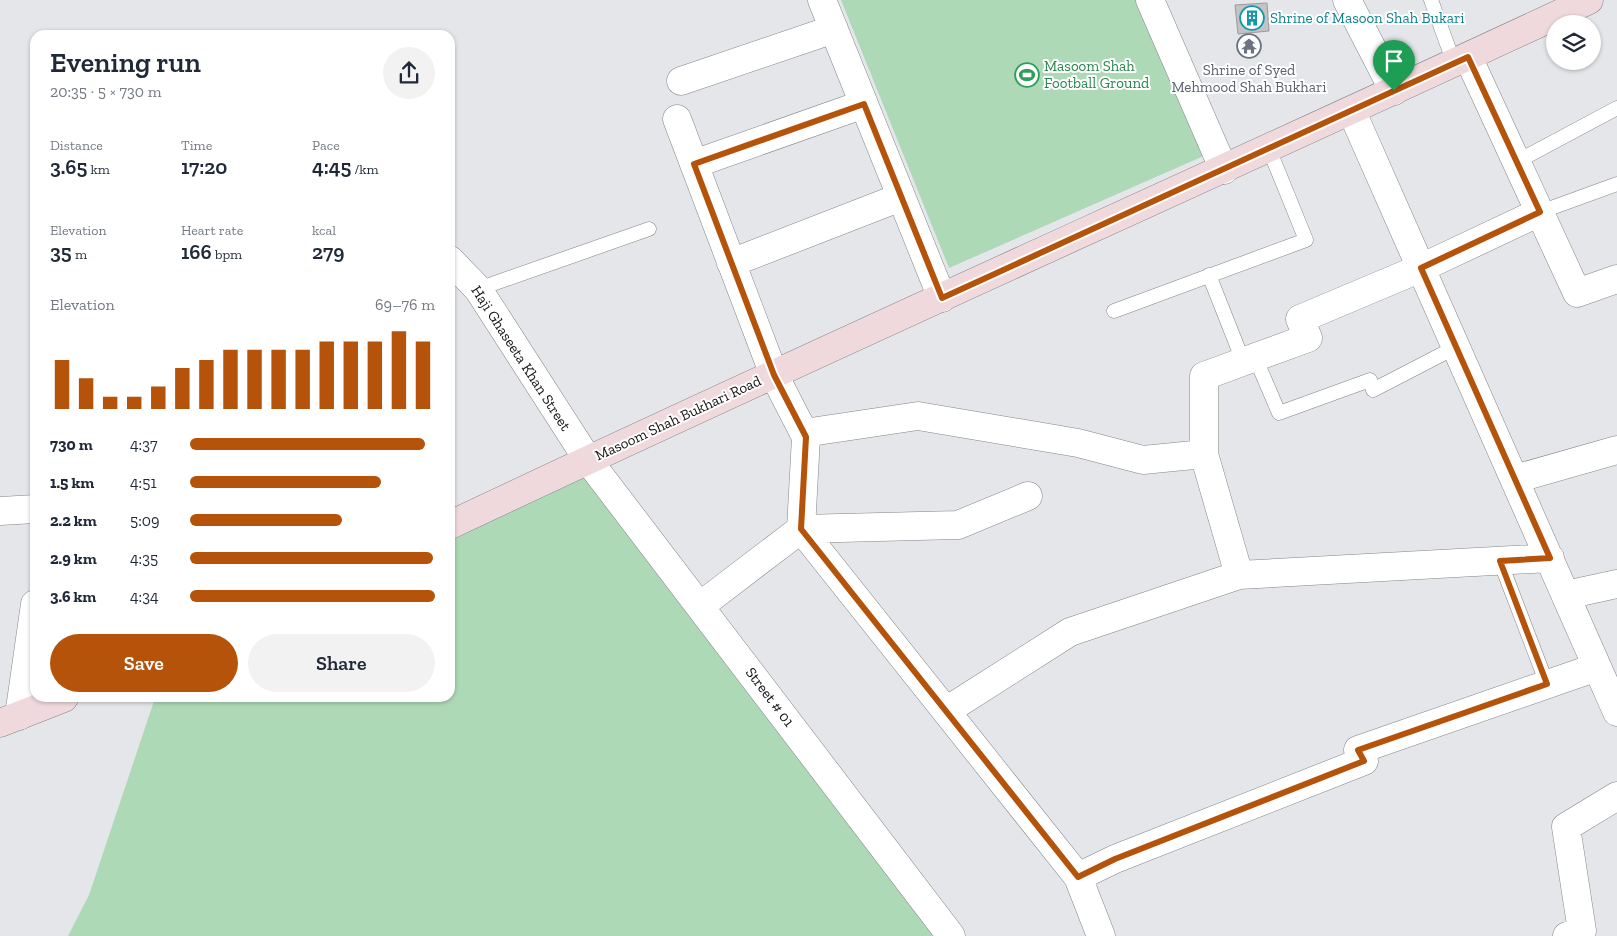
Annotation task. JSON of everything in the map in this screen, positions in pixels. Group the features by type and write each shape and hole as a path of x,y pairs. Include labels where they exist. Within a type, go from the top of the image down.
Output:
{"street":[{"path":"822,0 942,298"},
{"path":"1150,0 1224,170"},
{"path":"1347,0 1394,91"},
{"name":"Masoom Shah Bukhari Road","path":"455,523 588,460 1352,112 1461,60 1560,6 1589,0"},
{"path":"682,81 834,29"},
{"path":"1461,60 1516,162 1578,293 1617,280"},
{"path":"694,164 864,104"},
{"path":"1352,112 1617,712"},
{"path":"677,119 774,375 806,437 801,529 1078,877 1101,936"},
{"path":"732,263 901,198"},
{"path":"1239,575 1204,454 1204,376 1308,338 1300,319 1421,268 1540,212"},
{"name":"Haji Ghaseeta Khan Street","path":"455,265 478,289 588,460"},
{"path":"804,433 918,416 1078,443 1143,460 1204,454"},
{"path":"1515,480 1617,450"},
{"name":"Street # 01","path":"588,460 951,936"},
{"path":"700,606 801,529 958,525 1028,496"},
{"path":"0,511 30,508"},
{"path":"946,711 1070,632 1239,575 1550,558"},
{"path":"1566,595 1617,584"},
{"path":"9,719 30,626"},
{"path":"1078,877 1115,859 1364,761 1358,750 1597,667"},
{"path":"9,719 54,702"},
{"path":"1579,934 1566,827 1617,796"}],"lane":[{"path":"1431,0 1461,60"},
{"path":"1516,162 1617,108"},
{"path":"1114,311 1306,240 1269,149"},
{"path":"1540,212 1617,184"},
{"path":"478,289 649,229"},
{"path":"1208,275 1249,359 1279,413 1370,380 1373,390 1456,347"},
{"path":"1500,561 1547,684"}],"green space":[{"name":"Masoom Shah Football Ground","path":"841,0 1150,0 1215,151 949,268"},
{"path":"588,460 948,936 68,936 89,895 154,702 455,702 455,522"}],"building":[{"name":"Shrine of Masoon Shah Bukari","path":"1267,3 1269,31 1238,34 1235,5"}],"place":[{"name":"Shrine of Masoon Shah Bukari","path":"1252,18"},
{"name":"Shrine of Syed Mehmood Shah Bukhari","path":"1249,46"},
{"name":"Masoom Shah Football Ground","path":"1027,75"}],"route":[{"path":"1468,57 1540,212 1421,268 1550,558 1500,561 1547,684 1358,750 1364,761 1115,859 1078,877 801,529 806,437 774,375 694,164 864,104 942,298 1352,112 1394,91 1468,57"}]}
